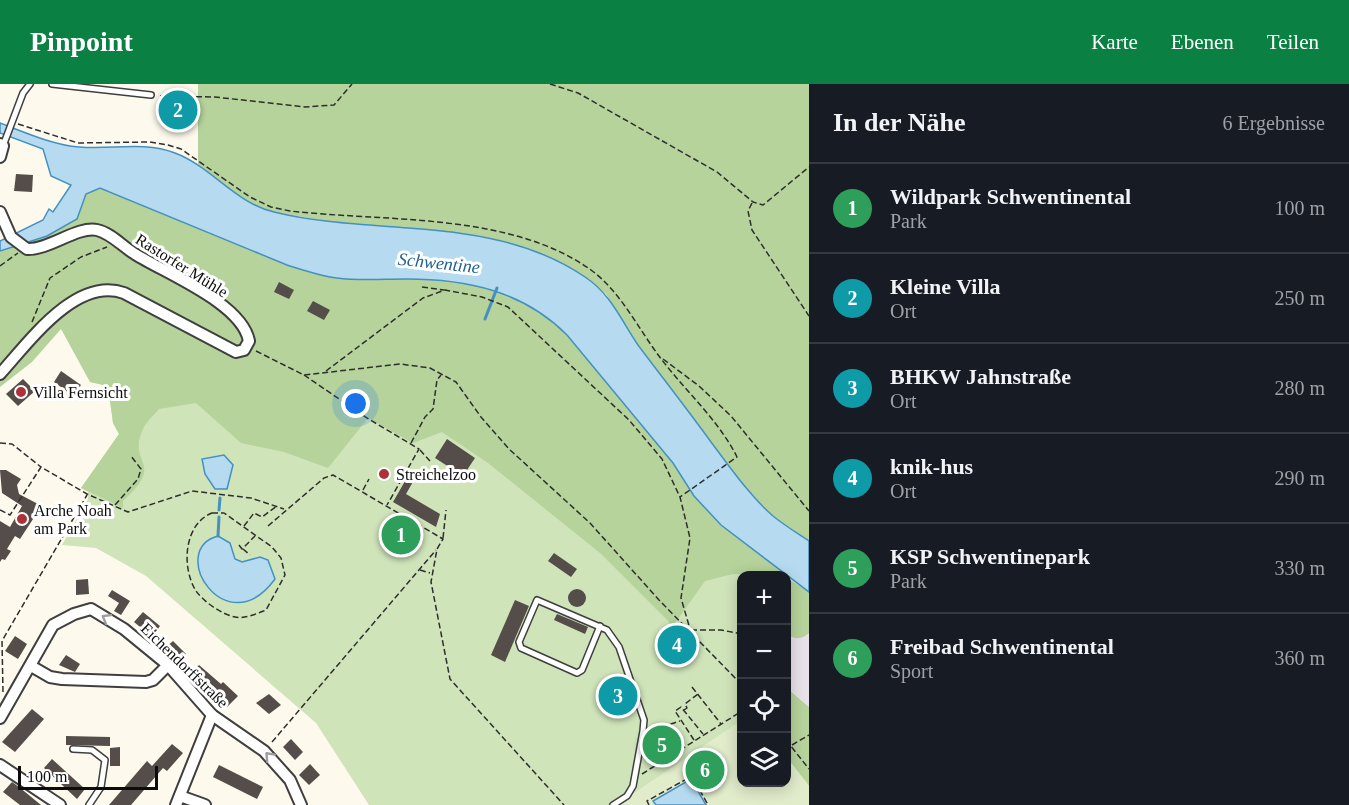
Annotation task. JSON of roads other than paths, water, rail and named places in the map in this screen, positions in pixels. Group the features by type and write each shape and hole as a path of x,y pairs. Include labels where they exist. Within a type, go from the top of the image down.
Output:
{"street":[{"name":"Rastorfer Mühle","path":"0,212 11,237 21,247 39,248 91,229 104,232 215,300 244,328 248,338 247,346 236,352 124,293 112,289 99,289 86,292 63,308 4,370"},
{"name":"Eichendorffstraße","path":"0,718 52,626 74,614 91,609 124,629 168,665 212,715 264,751 290,780 301,805"},
{"path":"31,666 50,677 62,679 146,681 153,680 168,665"},
{"path":"205,805 178,801 212,715"},
{"path":"0,765 60,805"}],"lane":[{"path":"2,146 24,90 30,84"},
{"path":"52,84 151,95"},
{"path":"600,626 582,670 577,673 519,645 537,600 600,626 610,632 619,647 644,720 637,777 627,796 613,805"},
{"path":"73,749 92,750 105,760 101,787 89,805"}],"water":[{"name":"Schwentine","path":"0,123 39,138 69,146 163,149 201,167 247,201 274,212 353,224 473,235 512,244 549,257 585,277 609,299 638,345 748,490 773,516 809,541 809,592 791,578 791,571 781,571 721,525 694,496 673,463 567,335 532,308 513,298 472,285 429,280 337,278 318,274 287,265 100,188 86,194 77,219 47,236 0,251 0,241 43,220 49,209 53,212 71,185 51,176 43,149 0,133"},
{"path":"224,455 233,465 227,489 215,489 205,474 202,459"},
{"path":"218,536 230,543 235,559 242,562 260,557 268,560 275,579 256,597 238,603 222,599 209,588 200,573 198,558 204,545"},
{"path":"691,779 706,805 656,805 653,801"}],"waterway":[{"path":"485,319 497,288"},
{"path":"219,510 220,498"},
{"path":"218,536 219,517"}],"place":[{"name":"Kleine Villa","path":"178,110"},
{"name":"Villa Fernsicht","path":"21,392"},
{"name":"Streichelzoo","path":"384,474"},
{"name":"Arche Noah am Park","path":"22,519"},
{"name":"Wildpark Schwentinental","path":"401,535"},
{"name":"knik-hus","path":"677,645"},
{"name":"BHKW Jahnstraße","path":"618,696"},
{"name":"KSP Schwentinepark","path":"662,745"},
{"name":"Freibad Schwentinental","path":"705,770"}]}
